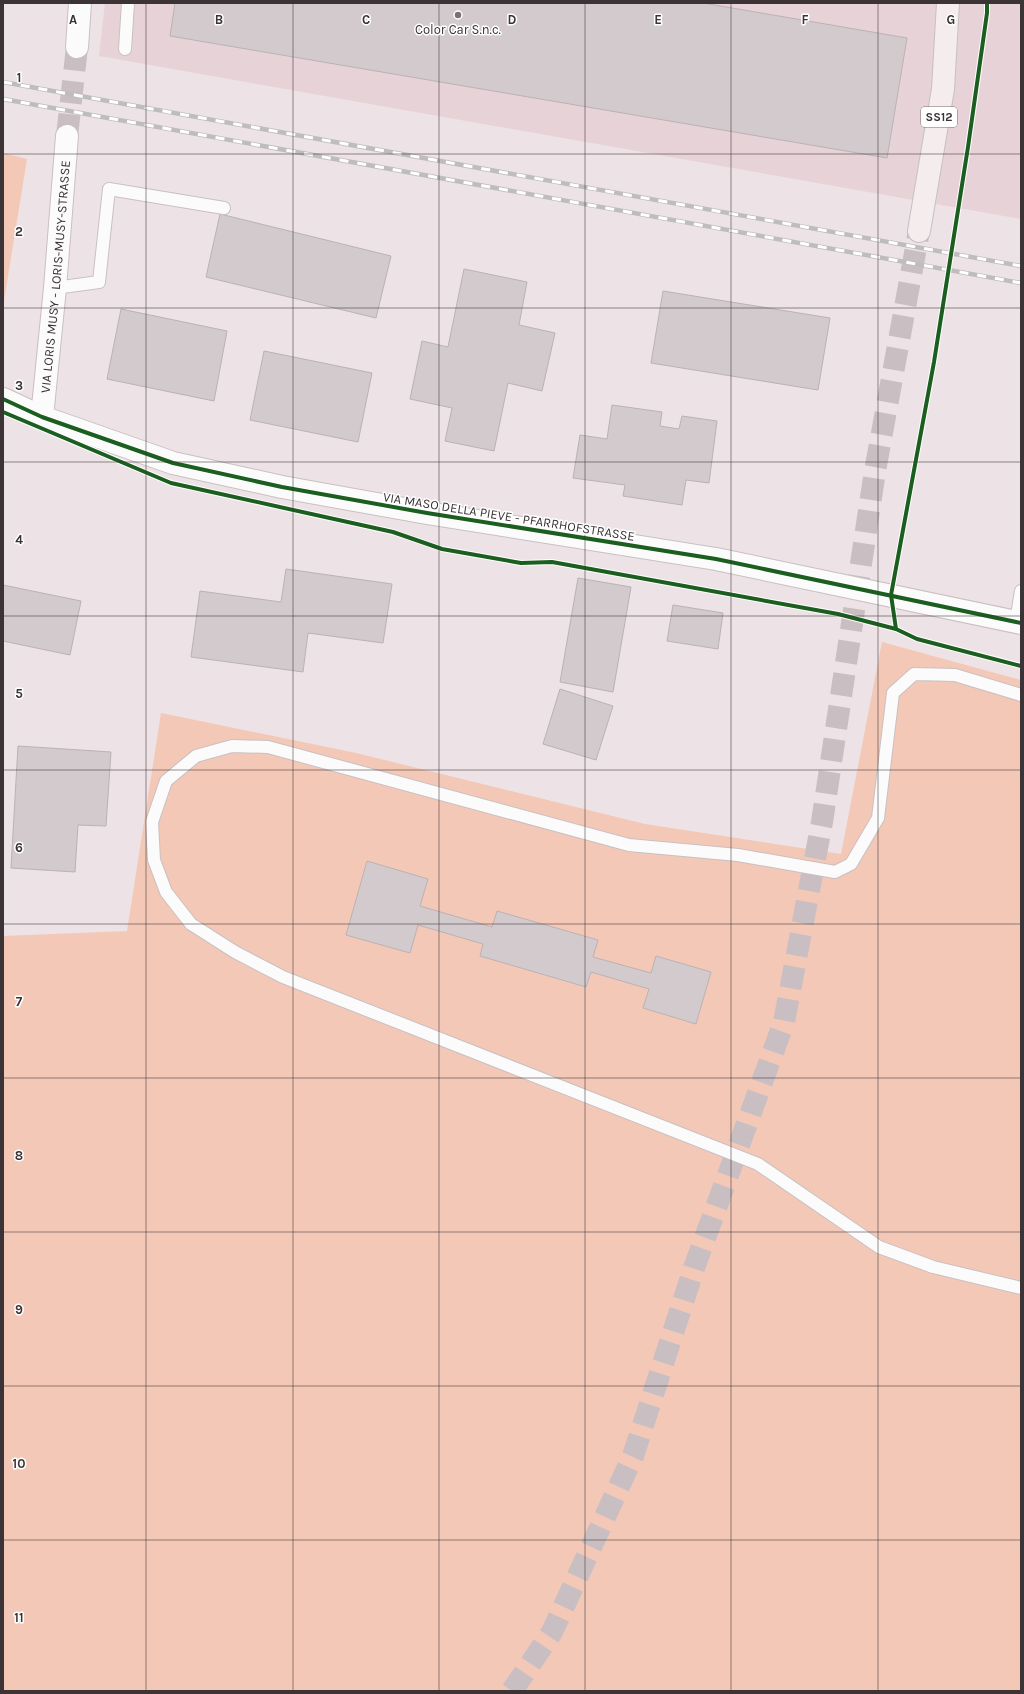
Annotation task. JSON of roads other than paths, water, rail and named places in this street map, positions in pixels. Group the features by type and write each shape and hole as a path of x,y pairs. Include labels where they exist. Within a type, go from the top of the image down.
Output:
{"main road":[{"name":"SS12","path":"919,231 944,89 948,3"}],"street":[{"path":"77,47 80,3"},
{"name":"VIA LORIS MUSY - LORIS-MUSY-STRASSE","path":"42,417 55,288 67,136"},
{"name":"VIA MASO DELLA PIEVE - PFARRHOFSTRASSE","path":"3,399 42,417 173,463 282,488 427,514 716,559 1018,622"}],"lane":[{"path":"125,49 128,3"},
{"path":"55,288 99,282 109,189 224,208"},
{"path":"1018,622 1021,591"},
{"path":"1021,695 955,675 921,674 914,674 893,693 878,818 851,864 836,872 738,855 629,844 268,747 232,746 196,756 166,781 152,822 154,860 166,892 191,924 235,952 283,977 758,1164 880,1247 933,1267 1021,1288"}],"tunnel":[{"path":"67,136 77,47"},
{"path":"512,1691 552,1632 633,1456 694,1268 784,1022 822,822 875,471 919,231"}],"railway":[{"path":"3,82 1021,266"},
{"path":"3,99 1021,283"}],"place":[{"name":"Color Car S.n.c.","path":"458,15"}]}
